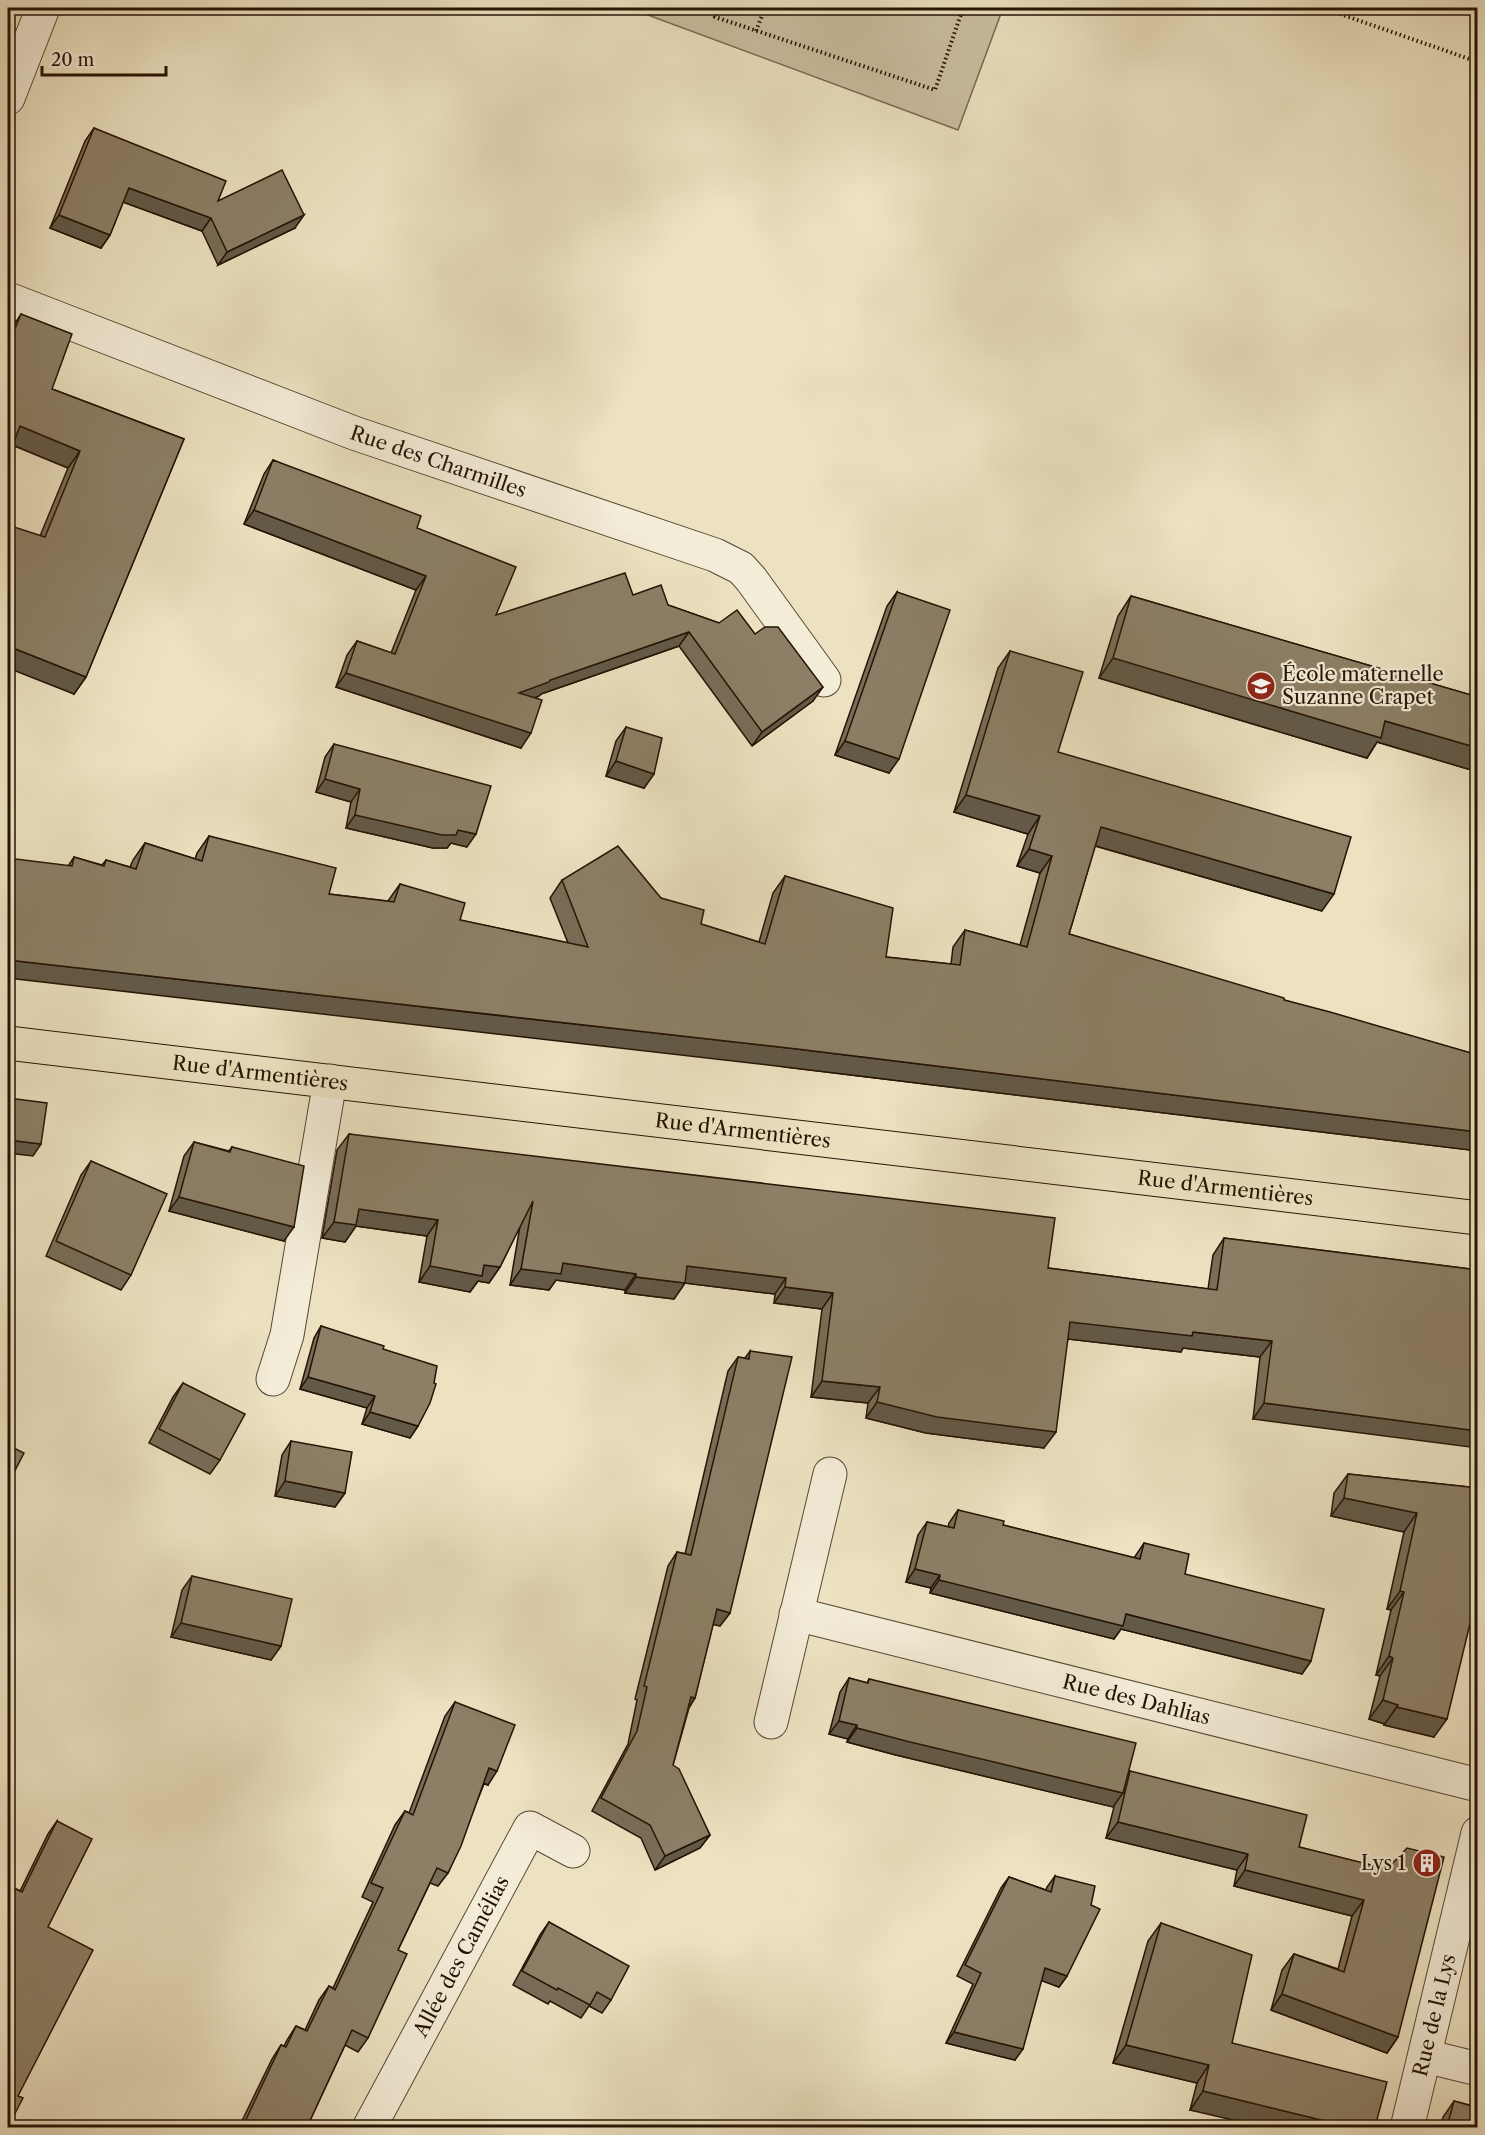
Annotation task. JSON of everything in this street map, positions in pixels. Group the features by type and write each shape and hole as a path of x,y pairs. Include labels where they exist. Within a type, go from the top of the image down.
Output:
{"main road":[{"name":"Rue d'Armentières","path":"8,1043 1478,1218"}],"street":[{"path":"8,98 43,8"},
{"name":"Rue des Charmilles","path":"8,298 354,433 715,555 741,568 751,579 824,680"},
{"path":"273,1378 287,1335 330,1081"},
{"path":"771,1722 830,1474"},
{"name":"Rue des Dahlias","path":"796,1614 1478,1785"},
{"name":"Allée des Camélias","path":"369,2127 530,1828 573,1851"},
{"name":"Rue de la Lys","path":"1407,2127 1478,1833"},
{"path":"1425,2056 1478,2069"}],"path":[{"path":"710,8 714,17 935,90 963,8"},
{"path":"756,31 765,8"},
{"path":"1323,8 1478,62"}],"shaded area":[{"path":"629,8 1003,8 958,130"}],"building":[{"path":"94,128 226,181 218,201 282,170 304,215 227,252 211,218 129,188 110,235 59,215"},
{"path":"21,314 72,334 52,389 184,439 86,677 8,646 8,525 45,537 80,451 20,426 8,457 8,343"},
{"path":"273,460 421,516 417,528 516,567 496,615 625,573 633,595 661,585 668,605 719,623 737,610 755,634 765,627 778,627 823,687 762,732 689,632 519,693 542,700 531,733 346,673 357,641 395,654 426,576 254,510"},
{"path":"897,592 950,610 899,759 845,741"},
{"path":"1131,596 1478,697 1478,748 1385,721 1381,738 1113,658"},
{"path":"1010,651 1083,672 1058,752 1351,837 1334,894 1101,827 1069,934 1284,998 1284,1000 1478,1055 1478,1132 797,1049 8,960 8,858 72,866 74,857 104,866 106,860 136,869 145,843 202,861 209,836 336,868 329,894 394,902 400,884 465,903 460,920 588,947 562,880 618,846 661,898 704,910 701,924 765,944 785,876 893,908 886,957 960,965 965,930 1027,947 1052,856 1029,849 1040,816 966,795"},
{"path":"626,727 662,738 654,774 616,761"},
{"path":"334,744 491,786 476,834 458,830 456,835 442,835 355,815 360,789 325,779"},
{"path":"8,1098 47,1103 41,1144 8,1140"},
{"path":"349,1134 1055,1218 1048,1268 1217,1290 1224,1238 1478,1270 1478,1431 1264,1403 1272,1341 1193,1332 1192,1336 1070,1322 1056,1432 937,1417 877,1402 880,1387 822,1381 833,1293 785,1287 786,1278 687,1266 685,1283 636,1277 636,1274 563,1263 561,1274 521,1269 533,1201 500,1267 484,1265 482,1276 430,1266 438,1220 359,1209 356,1225 334,1222"},
{"path":"194,1142 230,1152 232,1147 304,1166 294,1227 179,1197"},
{"path":"91,1161 167,1194 131,1275 56,1241"},
{"path":"321,1326 437,1366 434,1383 436,1384 430,1403 418,1426 370,1412 375,1396 308,1377"},
{"path":"750,1351 792,1357 730,1613 717,1609 695,1698 691,1697 673,1765 679,1769 710,1835 665,1856 650,1825 601,1798 637,1731 647,1687 644,1686 677,1552 691,1555 738,1357 749,1359"},
{"path":"183,1383 245,1414 220,1460 159,1429"},
{"path":"291,1441 352,1452 345,1493 285,1481"},
{"path":"8,1445 24,1453 8,1484"},
{"path":"1348,1474 1478,1488 1478,1608 1474,1607 1447,1719 1397,1707 1398,1705 1383,1700 1393,1658 1389,1656 1404,1592 1400,1591 1417,1513 1344,1498"},
{"path":"958,1510 1004,1521 1003,1525 1140,1559 1144,1543 1189,1554 1185,1574 1324,1609 1311,1661 1126,1614 1123,1626 939,1580 940,1575 915,1569 927,1522 954,1528"},
{"path":"192,1576 292,1599 281,1646 181,1623"},
{"path":"849,1678 868,1683 869,1679 1136,1743 1123,1793 906,1741 839,1721"},
{"path":"455,1702 515,1725 497,1771 489,1768 461,1846 448,1873 437,1868 398,1950 407,1954 368,2038 352,2030 307,2127 243,2126 281,2045 286,2047 296,2026 307,2031 329,1986 335,1990 383,1888 371,1883 405,1811 413,1815"},
{"path":"1130,1771 1307,1815 1299,1847 1387,1869 1407,1848 1444,1857 1398,2037 1282,1994 1294,1954 1344,1972 1364,1900 1245,1870 1248,1854 1118,1822"},
{"path":"57,1821 92,1839 48,1927 93,1950 18,2096 23,2098 8,2127 8,1899 14,1888 22,1892"},
{"path":"1055,1876 1095,1886 1091,1905 1100,1909 1067,1976 1045,1968 1023,2049 954,2032 981,1973 965,1965 1009,1877 1051,1892"},
{"path":"549,1922 629,1966 611,2000 597,1992 590,2005 522,1971"},
{"path":"1161,1923 1252,1955 1232,2043 1387,2082 1375,2127 1350,2127 1203,2091 1209,2065 1126,2045"},
{"path":"1454,2101 1476,2107 1478,2102 1478,2127 1447,2127"}],"place":[{"name":"École maternelle Suzanne Crapet","path":"1261,686"},
{"name":"Lys 1","path":"1427,1863"}]}
